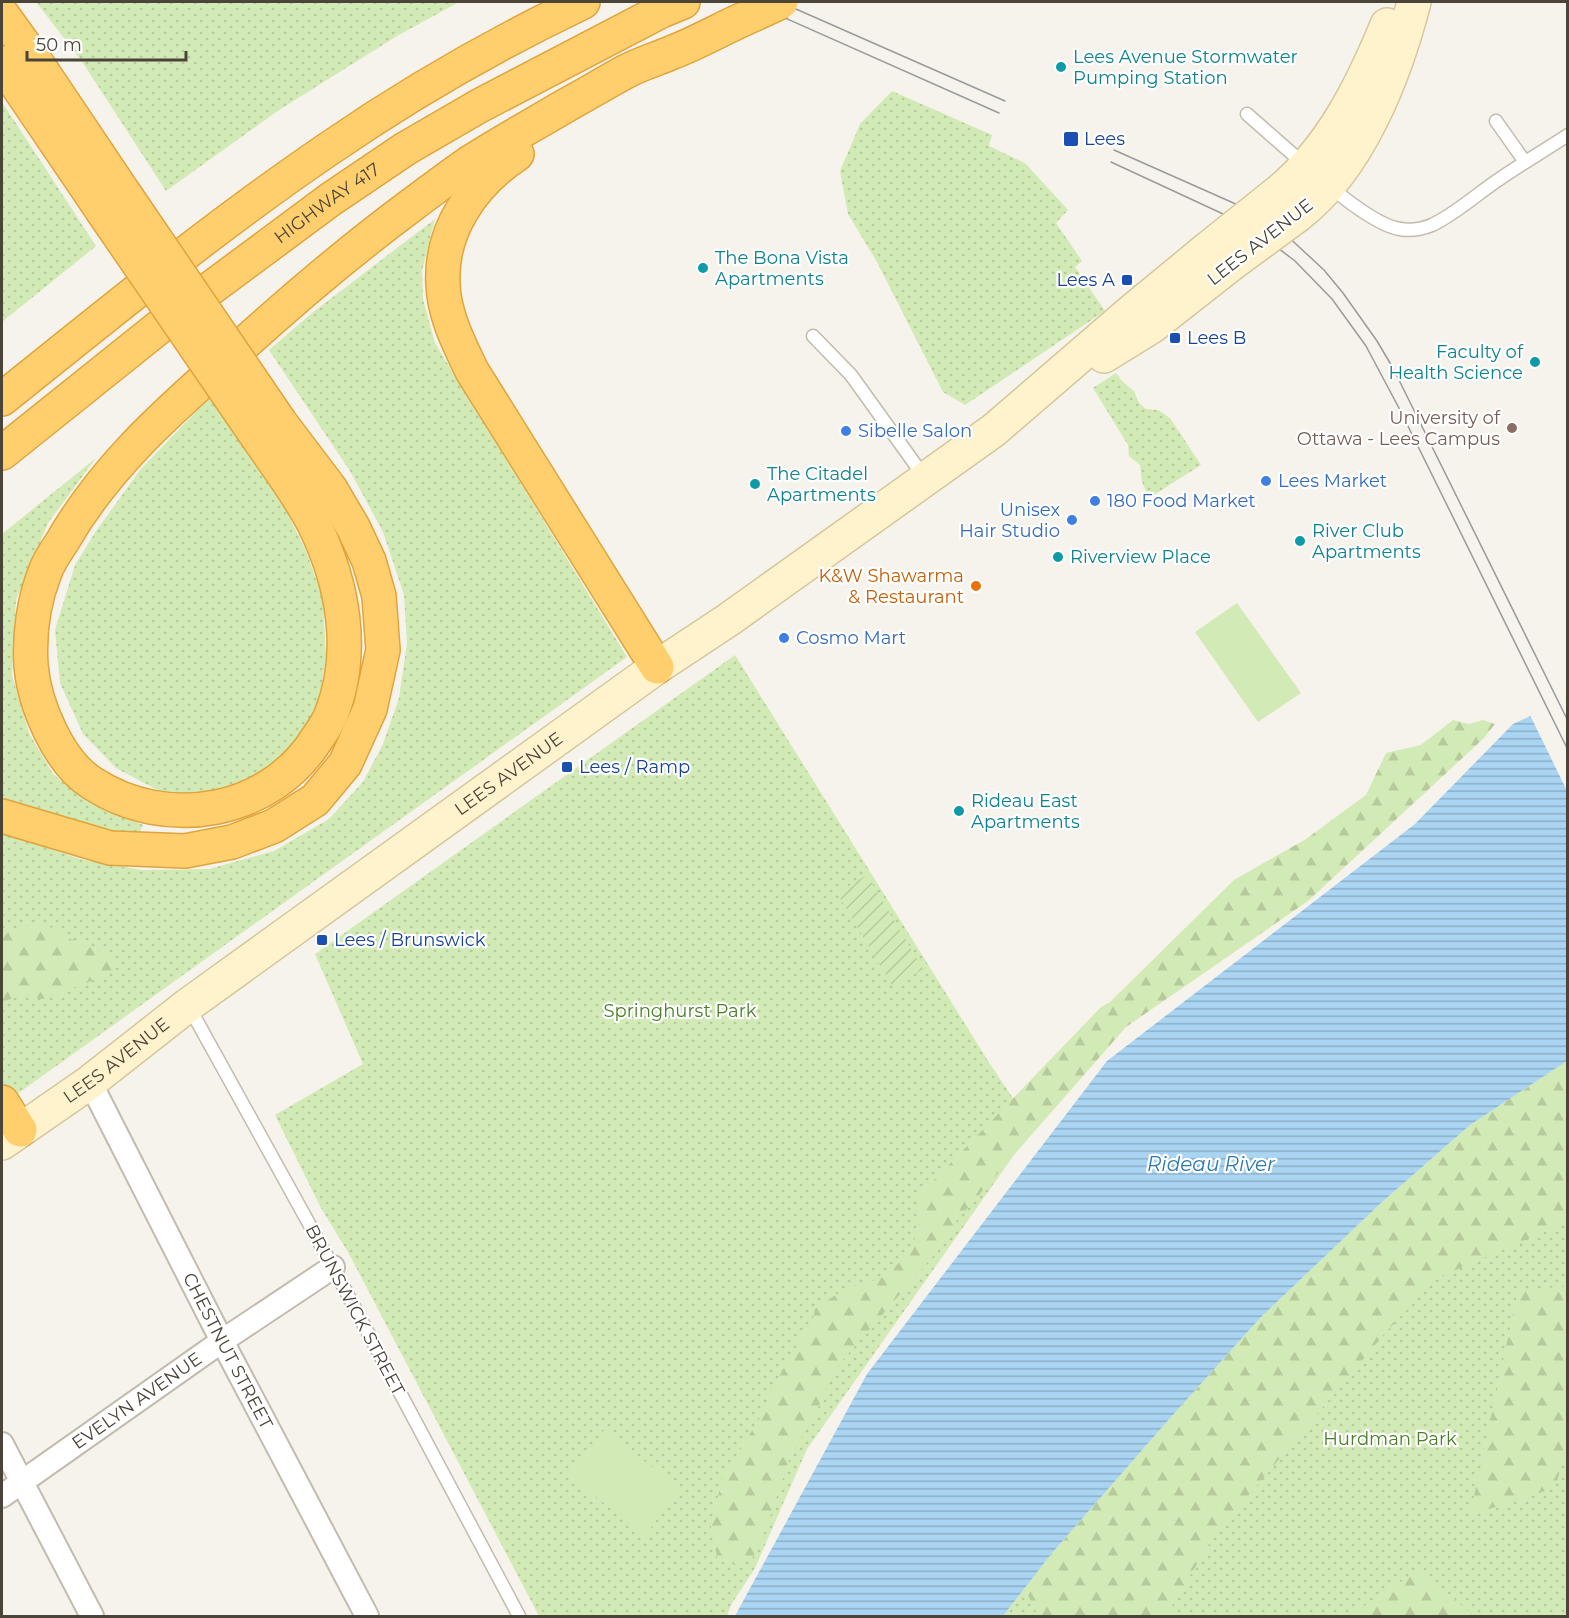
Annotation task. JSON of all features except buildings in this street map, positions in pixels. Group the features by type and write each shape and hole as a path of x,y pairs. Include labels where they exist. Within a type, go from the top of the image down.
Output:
{"highway":[{"path":"2,399 126,299 245,208 328,149 496,47 583,2"},
{"path":"2,63 113,201 269,430 328,558 346,625 344,672 331,717 307,756 275,783 246,800 212,809 161,810 121,799 88,781 61,750 39,710 31,664 33,614 46,570 71,527 105,478 179,401 300,294 366,240 467,164 628,71 782,2"},
{"name":"HIGHWAY 417","path":"2,453 168,320 331,199 405,149 479,106 672,6"},
{"path":"2,14 54,88 113,201"},
{"path":"657,667 472,371 450,319 443,284 444,266 451,235 465,204 474,190 497,167 735,23"},
{"path":"2,816 111,848 185,851 232,842 274,826 315,800 345,764 370,709 383,650 380,596 369,561 353,527 330,488 269,430"},
{"path":"2,1102 11,1137"}],"main road":[{"name":"LEES AVENUE","path":"1318,176 1327,142 1352,100 1397,2"},
{"name":"LEES AVENUE","path":"11,1137 90,1082 188,1005 657,667 729,619 994,430 1132,311 1218,258 1287,205 1318,176 1352,157 1393,67 1414,2"}],"street":[{"name":"CHESTNUT STREET","path":"90,1082 222,1341 367,1617"},
{"name":"EVELYN AVENUE","path":"2,1496 222,1341 333,1267"},
{"path":"2,1444 92,1617"}],"lane":[{"path":"1247,114 1352,204 1393,228 1412,230 1431,225 1568,135"},
{"path":"1496,121 1525,162"},
{"path":"813,336 851,375 925,478"},
{"name":"BRUNSWICK STREET","path":"188,1005 333,1267 519,1617"}],"green space":[{"path":"36,2 459,2 397,36 279,110 166,191 81,60"},
{"path":"892,91 992,135 989,146 1025,163 1068,210 1056,223 1082,261 1075,267 1105,311 965,405 943,392 877,262 848,214 840,171 860,124"},
{"path":"2,102 96,246 2,322"},
{"path":"435,219 422,271 423,299 435,343 627,657 13,1097 2,1081 2,832 80,859 142,870 209,869 274,851 329,819 363,782 383,744 399,698 407,643 404,595 383,532 350,471 269,350 312,313"},
{"path":"1116,373 1134,391 1139,403 1146,409 1158,410 1170,418 1201,465 1149,498 1142,482 1140,465 1129,456 1128,445 1093,388"},
{"path":"213,394 276,490 306,551 323,599 326,658 318,709 294,751 240,786 202,796 159,791 116,768 83,734 60,683 55,630 75,565 96,531 140,470"},
{"path":"96,458 48,523 16,600 12,675 29,733 53,774 88,802 143,825 138,836 98,830 2,801 2,534"},
{"path":"1237,603 1301,693 1258,722 1195,632"},
{"name":"Springhurst Park","path":"735,655 990,1064 1033,1128 807,1449 755,1568 731,1605 727,1616 539,1616 348,1252 321,1208 275,1115 363,1064 315,954"},
{"path":"1453,720 1469,724 1483,720 1495,724 1483,739 1308,901 1126,1027 957,1220 948,1239 834,1370 818,1408 789,1460 766,1529 753,1557 745,1563 736,1565 718,1561 711,1527 722,1479 764,1411 769,1393 813,1319 815,1309 843,1290 884,1277 907,1255 920,1228 916,1199 1101,1007 1110,1002 1234,880 1306,839 1366,795 1386,753 1421,745"},
{"path":"867,875 923,969 893,987 837,893"},
{"path":"44,923 68,938 109,954 116,967 104,976 45,999 19,996 2,1002 2,937 15,928"},
{"name":"Hurdman Park","path":"1567,1061 1567,1616 1003,1616 1052,1553"},
{"path":"1567,1061 1567,1222 1437,1278 1386,1332 1212,1539 1166,1616 1038,1616 1025,1589 1052,1553 1260,1318 1381,1203 1470,1125"},
{"path":"1567,1286 1567,1447 1555,1488 1470,1515 1518,1291"},
{"path":"604,1430 681,1489 645,1535 569,1476"},
{"path":"1420,1569 1474,1616 1349,1616"}],"water":[{"name":"Rideau River","path":"1567,699 1567,1061 1470,1125 1381,1203 1260,1318 1052,1553 1003,1616 735,1616 867,1374 1107,1061 1415,824 1513,724"}],"pier":[{"path":"1568,696 1567,791 1529,713"}],"tram line":[{"path":"749,2 999,113"},
{"path":"780,2 1005,101"},
{"path":"1114,150 1259,215 1283,232 1324,270 1343,293 1393,368 1568,721"},
{"path":"1111,162 1249,226 1295,261 1332,299 1366,346 1400,410 1568,750"}],"place":[{"name":"Lees Avenue Stormwater Pumping Station","path":"1061,67"},
{"name":"Lees","path":"1071,139"},
{"name":"The Bona Vista Apartments","path":"703,268"},
{"name":"Lees A","path":"1127,280"},
{"name":"Lees B","path":"1175,338"},
{"name":"Faculty of Health Science","path":"1535,362"},
{"name":"University of Ottawa - Lees Campus","path":"1512,428"},
{"name":"Sibelle Salon","path":"846,431"},
{"name":"Lees Market","path":"1266,481"},
{"name":"The Citadel Apartments","path":"755,484"},
{"name":"180 Food Market","path":"1095,501"},
{"name":"Unisex Hair Studio","path":"1072,520"},
{"name":"River Club Apartments","path":"1300,541"},
{"name":"Riverview Place","path":"1058,557"},
{"name":"K&W Shawarma & Restaurant","path":"976,586"},
{"name":"Cosmo Mart","path":"784,638"},
{"name":"Lees / Ramp","path":"567,767"},
{"name":"Rideau East Apartments","path":"959,811"},
{"name":"Lees / Brunswick","path":"322,940"}]}
